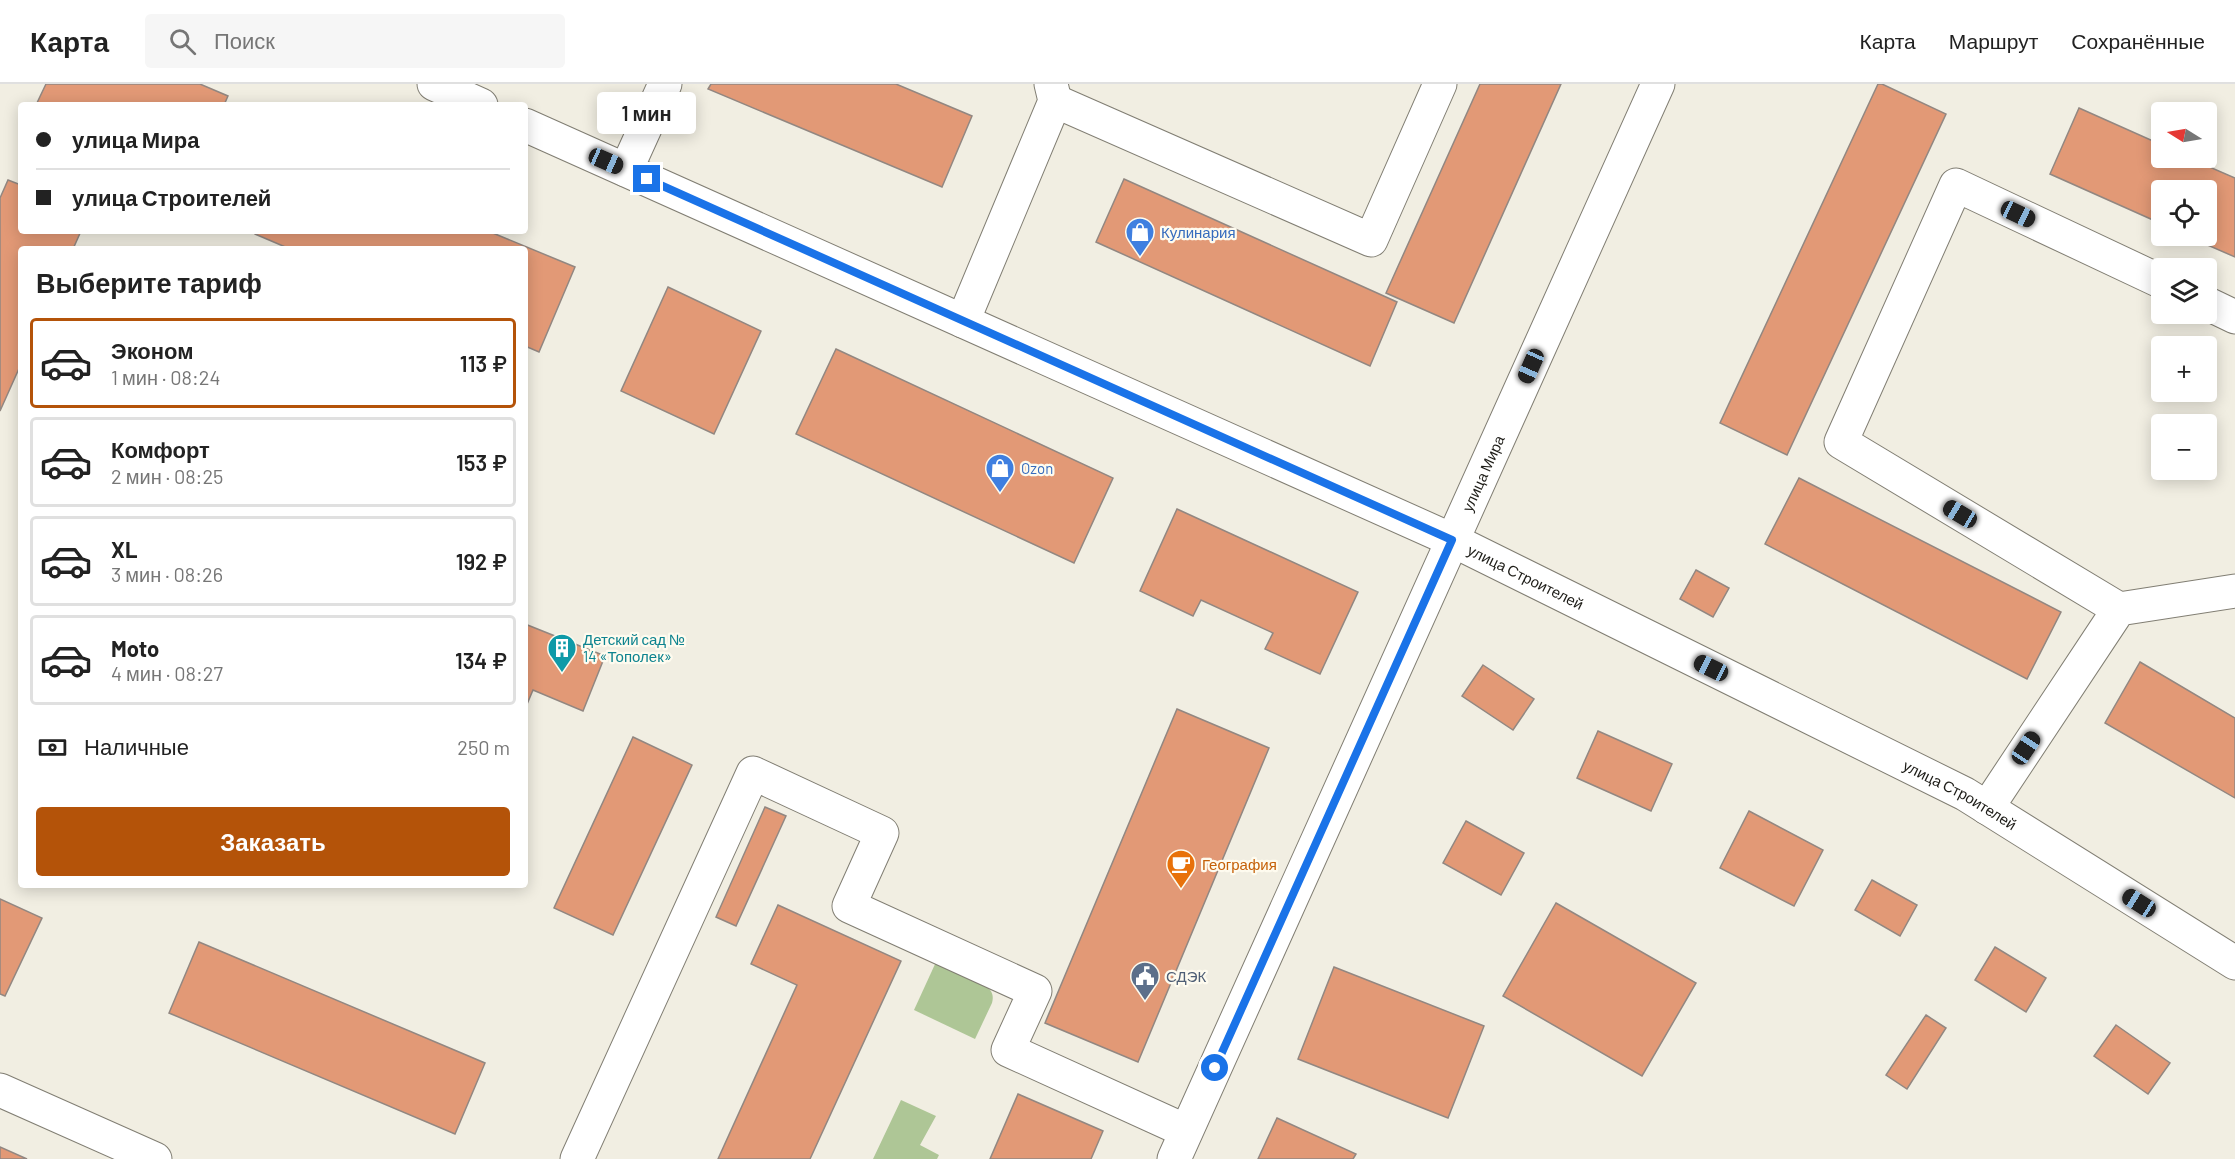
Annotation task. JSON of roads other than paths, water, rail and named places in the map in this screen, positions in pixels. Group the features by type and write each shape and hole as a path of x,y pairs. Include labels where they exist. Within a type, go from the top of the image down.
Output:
{"street":[{"path":"434,84 474,102"},
{"path":"626,170 665,84"},
{"path":"963,321 1053,93 1371,240 1440,84"},
{"name":"улица Мира","path":"1180,1145 1658,84"},
{"name":"улица Строителей","path":"528,126 1452,540 1965,794 2235,963"},
{"path":"2151,277 1956,185 1841,442 2119,609 2235,591"},
{"path":"2217,308 2235,317"},
{"path":"1987,808 2119,609"},
{"path":"577,1159 753,773 882,833 849,906 1035,991 1008,1050 1180,1145"},
{"path":"0,1090 155,1159"}],"place":[{"name":"Кулинария","path":"1140,258"},
{"name":"Ozon","path":"1000,494"},
{"name":"Детский сад № 14 «Тополек»","path":"562,674"},
{"name":"География","path":"1181,890"},
{"name":"СДЭК","path":"1145,1002"}]}
